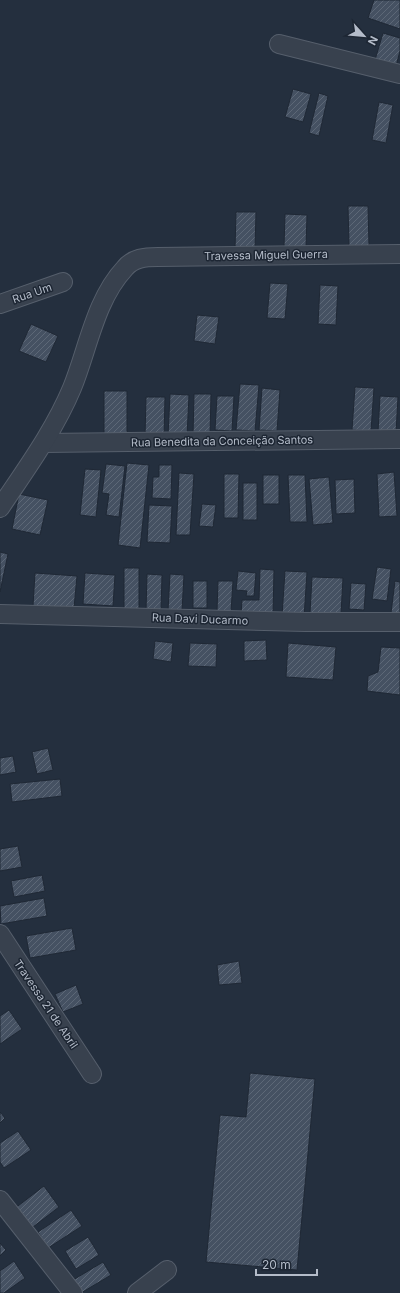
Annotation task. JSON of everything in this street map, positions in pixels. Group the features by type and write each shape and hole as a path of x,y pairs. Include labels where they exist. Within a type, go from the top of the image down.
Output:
{"street":[{"path":"279,44 400,74"},
{"name":"Travessa Miguel Guerra","path":"44,443 72,388 106,296 121,273 133,261 146,257 400,254"},
{"name":"Rua Um","path":"0,304 63,282"},
{"name":"Rua Benedita da Conceição Santos","path":"44,443 400,439"},
{"path":"0,508 44,443"},
{"name":"Rua Davi Ducarmo","path":"0,614 305,622 400,622"},
{"name":"Travessa 21 de Abril","path":"1,939 92,1074"},
{"path":"0,1200 73,1293"},
{"path":"137,1293 167,1270"}],"building":[{"path":"374,0 400,0 400,29 368,18"},
{"path":"383,33 400,38 400,51 396,66 375,60"},
{"path":"293,89 311,94 303,122 285,117"},
{"path":"319,93 328,96 319,136 309,133"},
{"path":"379,102 393,105 386,143 372,140"},
{"path":"348,206 368,206 369,246 349,246"},
{"path":"236,212 256,212 255,250 235,249"},
{"path":"285,214 307,215 306,248 284,247"},
{"path":"270,283 288,284 285,319 267,318"},
{"path":"320,285 338,286 336,325 318,324"},
{"path":"197,315 219,317 215,344 194,341"},
{"path":"31,324 58,336 46,362 19,351"},
{"path":"240,384 259,385 255,431 236,430"},
{"path":"355,387 374,388 371,431 352,430"},
{"path":"262,388 280,390 277,431 259,430"},
{"path":"104,391 127,391 127,434 104,435"},
{"path":"170,394 189,395 187,437 168,436"},
{"path":"194,394 211,394 210,436 193,436"},
{"path":"217,396 234,396 232,431 215,430"},
{"path":"380,396 398,397 396,433 378,432"},
{"path":"146,397 165,397 164,438 145,437"},
{"path":"127,463 149,465 140,548 118,545"},
{"path":"106,464 125,466 119,517 106,515 109,494 102,493"},
{"path":"159,465 172,465 171,499 152,498 153,477 159,477"},
{"path":"85,469 101,470 96,517 80,515"},
{"path":"394,472 397,516 379,517 377,474"},
{"path":"179,473 194,474 190,535 176,535"},
{"path":"224,474 239,474 238,518 224,518"},
{"path":"263,475 279,475 279,504 263,504"},
{"path":"288,475 305,475 307,522 290,522"},
{"path":"329,477 333,523 313,525 309,479"},
{"path":"354,479 355,513 336,514 335,480"},
{"path":"243,483 257,483 257,520 243,520"},
{"path":"19,494 48,500 40,535 12,529"},
{"path":"202,504 216,505 213,527 199,526"},
{"path":"149,505 172,506 170,543 147,542"},
{"path":"0,552 8,554 0,592"},
{"path":"377,567 391,569 387,601 372,599"},
{"path":"124,568 139,568 139,609 124,609"},
{"path":"260,569 274,570 273,615 241,614 242,600 259,600"},
{"path":"238,571 256,573 254,596 246,596 247,591 236,590"},
{"path":"285,571 307,572 304,618 282,616"},
{"path":"35,573 77,576 74,608 33,606"},
{"path":"85,573 115,575 113,606 83,604"},
{"path":"147,574 162,575 161,611 146,611"},
{"path":"170,574 184,575 182,611 168,611"},
{"path":"312,577 343,578 341,614 310,613"},
{"path":"193,581 207,581 207,608 193,608"},
{"path":"218,581 233,581 231,612 217,611"},
{"path":"395,581 400,582 400,614 391,613"},
{"path":"351,583 366,584 364,610 349,609"},
{"path":"266,640 267,660 244,661 244,641"},
{"path":"155,641 173,643 171,662 153,659"},
{"path":"190,643 217,644 216,667 188,666"},
{"path":"288,643 336,647 333,680 286,677"},
{"path":"381,647 400,648 400,695 367,691 368,676 378,672"},
{"path":"48,748 53,770 37,774 32,752"},
{"path":"13,756 16,772 0,775 0,758"},
{"path":"60,779 62,796 12,802 10,784"},
{"path":"18,846 22,867 0,871 0,849"},
{"path":"42,875 45,891 14,897 11,881"},
{"path":"44,898 47,916 1,924 0,906"},
{"path":"72,928 76,950 30,958 26,936"},
{"path":"239,961 242,983 219,985 217,965"},
{"path":"76,985 83,1004 63,1012 55,994"},
{"path":"9,1010 22,1029 0,1044 0,1016"},
{"path":"250,1073 315,1079 297,1270 206,1262 220,1115 246,1117"},
{"path":"0,1112 5,1118 0,1123"},
{"path":"18,1131 31,1150 4,1168 0,1162 0,1143"},
{"path":"44,1186 59,1207 29,1230 14,1209"},
{"path":"71,1210 82,1226 48,1248 38,1232"},
{"path":"88,1237 99,1255 76,1269 65,1251"},
{"path":"0,1243 6,1250 0,1256"},
{"path":"14,1261 25,1278 4,1293 0,1293 0,1271"},
{"path":"103,1262 111,1275 81,1293 73,1280"}]}
